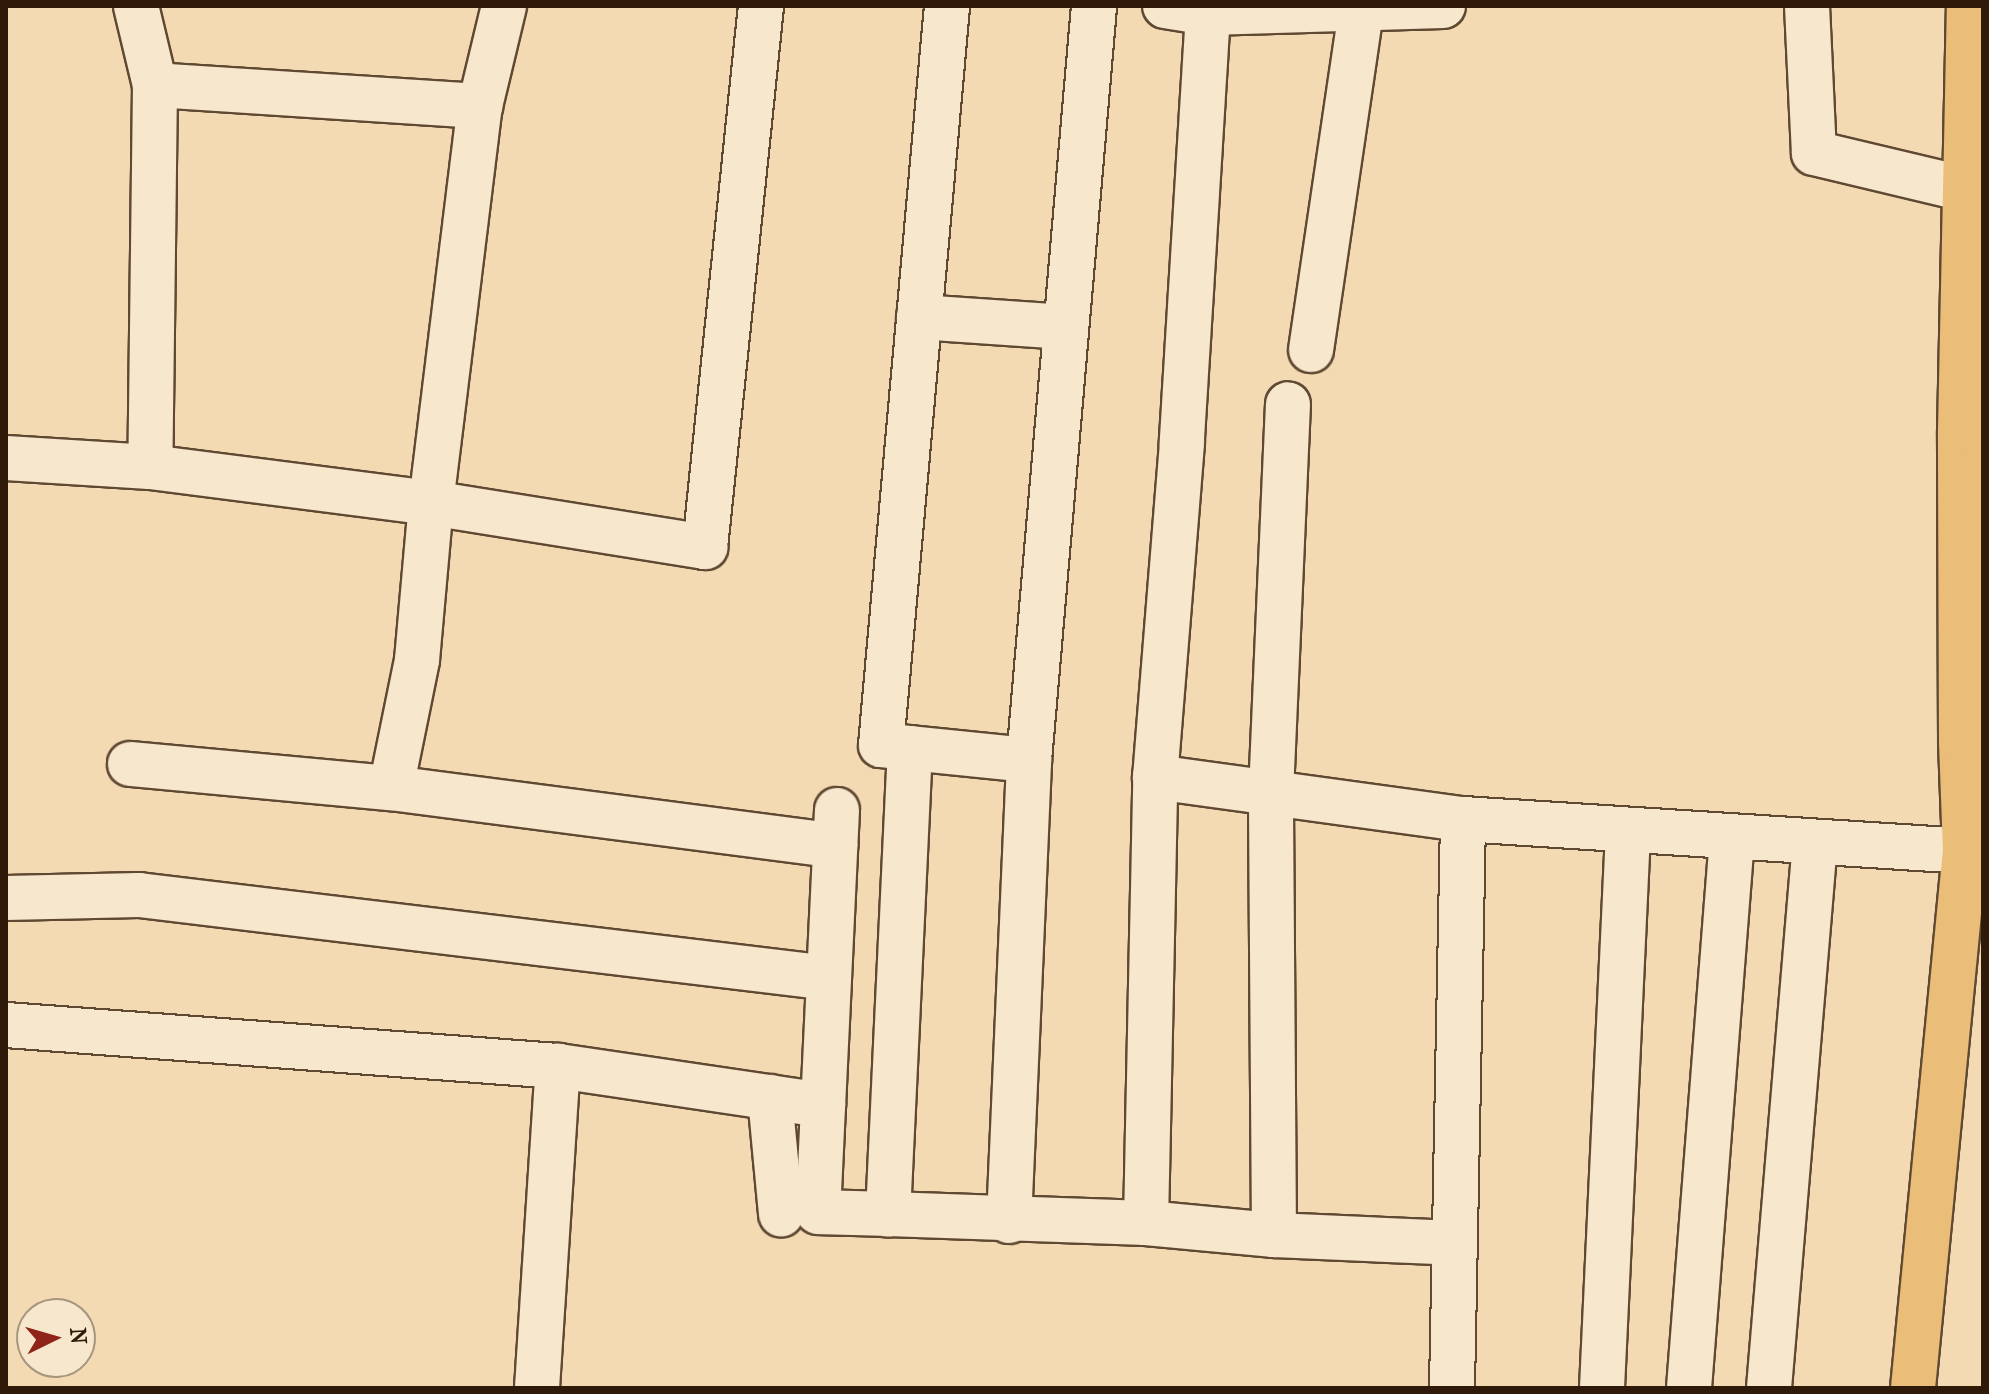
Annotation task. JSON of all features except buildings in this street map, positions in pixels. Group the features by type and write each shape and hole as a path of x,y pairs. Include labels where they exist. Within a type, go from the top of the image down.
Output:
{"main road":[{"path":"1913,1388 1936,1120 1965,851 1960,492 1969,6"}],"street":[{"path":"136,6 155,85 150,467"},
{"path":"391,788 417,660 431,503 480,106 504,6"},
{"path":"6,458 150,467 431,503 705,547 761,6"},
{"path":"947,6 881,745 1029,760"},
{"path":"1009,1221 1029,760 1094,6"},
{"path":"1165,6 1231,10 1443,6"},
{"path":"1807,6 1814,153 1965,189"},
{"path":"1311,350 1362,8"},
{"path":"1146,1223 1155,777 1182,443 1231,10"},
{"path":"155,85 480,106"},
{"path":"919,317 1066,327"},
{"path":"1274,1235 1271,793 1288,404"},
{"path":"888,1214 910,748"},
{"path":"130,764 836,828 818,1212 1009,1221 1146,1223 1274,1235 1455,1243"},
{"path":"1155,777 1463,819 1628,832 1965,851"},
{"path":"1452,1388 1463,819"},
{"path":"1602,1388 1628,832"},
{"path":"1689,1388 1732,838"},
{"path":"1769,1388 1815,842"},
{"path":"6,898 139,895 829,978"},
{"path":"6,1025 558,1066 823,1105"},
{"path":"537,1388 558,1066"},
{"path":"770,1097 781,1214"}]}
